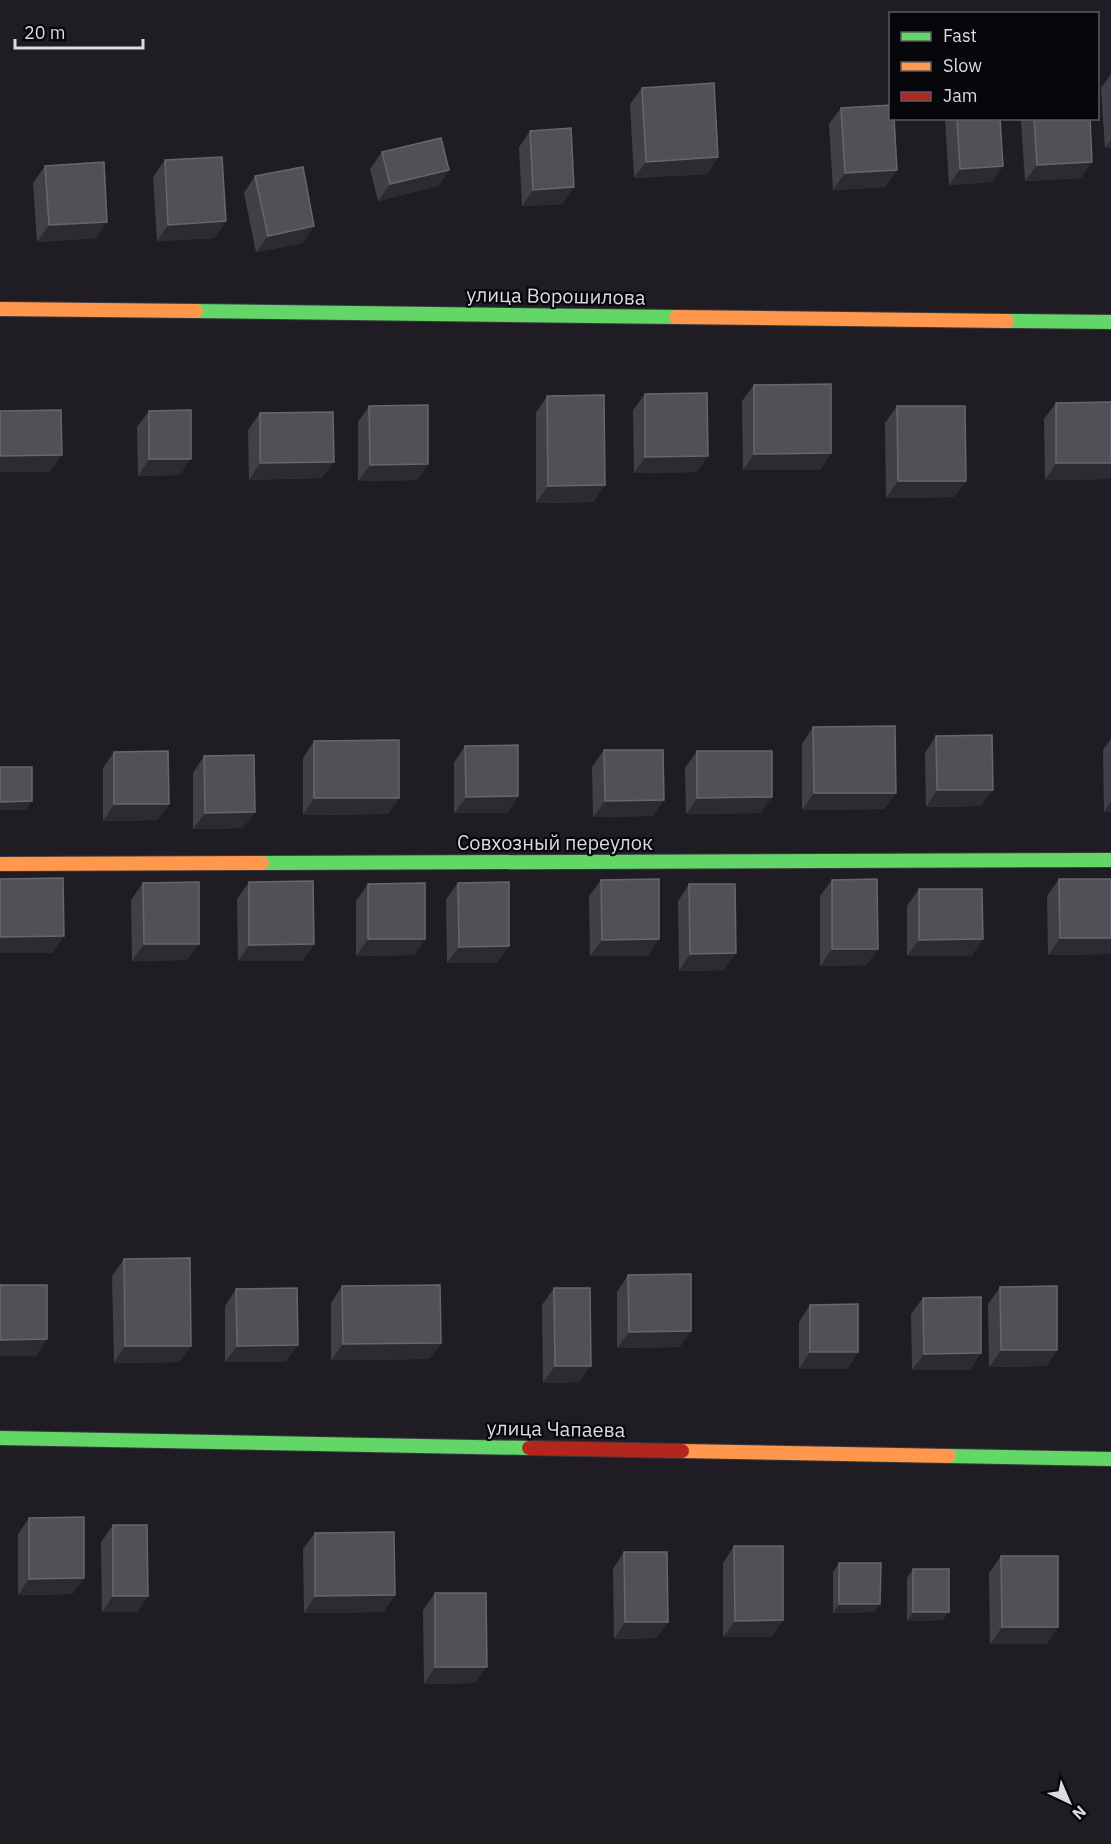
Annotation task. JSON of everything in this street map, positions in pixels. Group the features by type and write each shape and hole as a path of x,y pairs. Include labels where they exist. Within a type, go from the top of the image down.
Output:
{"street":[{"name":"улица Ворошилова","path":"0,309 1111,322"},
{"name":"Совхозный переулок","path":"0,864 1111,860"},
{"name":"улица Чапаева","path":"0,1438 1111,1459"}],"building":[{"path":"714,83 718,157 646,162 642,88"},
{"path":"889,105 889,120 894,120 897,170 845,173 841,108"},
{"path":"957,120 1000,120 1003,166 960,169"},
{"path":"1034,120 1090,120 1092,162 1037,165"},
{"path":"571,128 574,187 533,190 530,131"},
{"path":"441,138 449,170 390,184 382,152"},
{"path":"222,157 226,221 168,225 165,160"},
{"path":"104,162 107,222 49,225 45,166"},
{"path":"303,167 314,226 268,236 255,176"},
{"path":"831,384 831,453 754,454 754,385"},
{"path":"707,393 708,456 645,457 645,394"},
{"path":"604,395 605,485 548,486 547,396"},
{"path":"1111,402 1111,463 1056,463 1056,403"},
{"path":"428,405 428,464 370,465 369,406"},
{"path":"897,406 965,406 966,481 898,481"},
{"path":"61,410 62,455 0,456 0,411"},
{"path":"191,410 191,459 149,459 149,411"},
{"path":"333,412 334,462 260,463 260,413"},
{"path":"895,726 896,793 814,793 813,727"},
{"path":"992,735 993,790 937,790 936,736"},
{"path":"399,740 399,798 314,798 314,741"},
{"path":"518,745 518,796 466,797 465,746"},
{"path":"604,750 663,750 664,800 605,801"},
{"path":"168,751 169,804 114,804 114,752"},
{"path":"697,751 772,751 772,797 697,798"},
{"path":"254,755 255,812 205,813 204,756"},
{"path":"0,767 32,767 32,801 0,802"},
{"path":"63,878 64,936 0,937 0,879"},
{"path":"659,879 659,939 602,940 601,880"},
{"path":"877,879 878,949 832,949 832,880"},
{"path":"1059,879 1111,879 1111,938 1060,938"},
{"path":"313,881 314,944 249,945 249,882"},
{"path":"199,882 199,944 144,944 143,883"},
{"path":"509,882 509,946 459,947 458,883"},
{"path":"425,883 425,939 368,939 368,884"},
{"path":"689,884 735,884 736,953 690,954"},
{"path":"919,889 982,889 983,939 919,940"},
{"path":"190,1258 191,1346 125,1346 124,1259"},
{"path":"691,1274 691,1331 629,1332 628,1275"},
{"path":"0,1285 47,1285 47,1339 0,1340"},
{"path":"440,1285 441,1343 343,1344 342,1286"},
{"path":"1057,1286 1057,1350 1001,1350 1000,1287"},
{"path":"297,1288 298,1345 237,1346 236,1289"},
{"path":"554,1288 590,1288 591,1366 555,1366"},
{"path":"981,1297 981,1353 924,1354 923,1298"},
{"path":"858,1304 858,1352 810,1352 810,1305"},
{"path":"84,1517 84,1578 29,1579 29,1518"},
{"path":"113,1525 147,1525 148,1596 113,1596"},
{"path":"394,1532 395,1595 315,1596 315,1533"},
{"path":"734,1546 783,1546 783,1620 735,1621"},
{"path":"624,1552 667,1552 668,1622 625,1622"},
{"path":"1001,1556 1058,1556 1058,1627 1002,1627"},
{"path":"839,1563 881,1563 880,1604 839,1604"},
{"path":"913,1569 949,1569 949,1612 913,1612"},
{"path":"435,1593 486,1593 487,1667 435,1667"}],"traffic: fast":[{"path":"196,311 676,317"},
{"path":"1007,321 1111,322"},
{"path":"262,863 1111,860"},
{"path":"0,1438 529,1448"},
{"path":"949,1456 1111,1459"}],"traffic: slow":[{"path":"0,309 196,311"},
{"path":"676,317 1007,321"},
{"path":"0,864 262,863"},
{"path":"682,1451 949,1456"}],"traffic: jam":[{"path":"529,1448 682,1451"}]}
